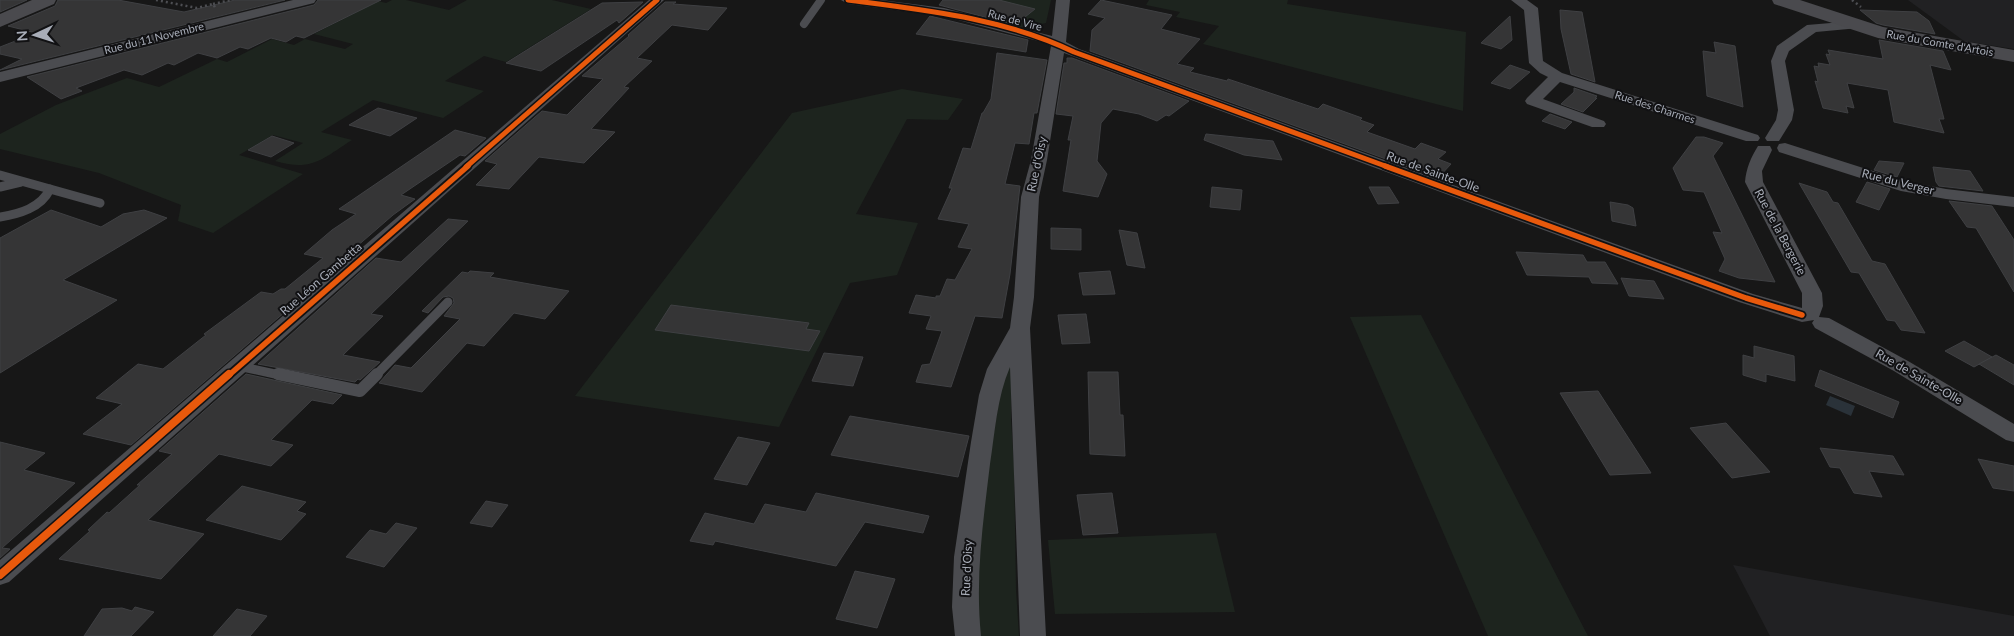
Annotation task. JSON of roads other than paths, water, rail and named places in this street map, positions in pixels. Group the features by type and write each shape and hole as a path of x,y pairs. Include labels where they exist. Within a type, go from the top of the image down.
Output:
{"main road":[{"path":"0,16 34,0"},
{"path":"0,21 47,0"},
{"name":"Rue du Comte d'Artois","path":"1790,3 1854,25 1916,40 2014,56"}],"street":[{"name":"Rue du 11 Novembre","path":"0,77 309,0"},
{"name":"Rue Léon Gambetta","path":"0,575 657,0"},
{"name":"Rue de Vire","path":"848,0 944,12 1047,39 1059,44"},
{"name":"Rue d'Oisy","path":"1033,636 1020,328 1024,297 1030,197 1039,160 1059,44 1063,0"},
{"name":"Rue des Charmes","path":"1518,0 1531,8 1536,62 1545,70 1557,76 1768,144"},
{"path":"1790,3 1812,28"},
{"name":"Rue de la Bergerie","path":"1812,317 1814,301 1812,293 1754,182 1754,171 1768,144 1784,120 1786,110 1778,61 1780,52 1786,45 1812,28 1854,25"},
{"name":"Rue de Sainte-Olle","path":"1059,44 1074,52 1746,298 1812,317 1914,373 2014,434"},
{"path":"1557,76 1533,101 1598,124"},
{"name":"Rue du Verger","path":"1768,144 1901,186 1946,194 2014,202"},
{"name":"Rue d'Oisy","path":"968,636 965,607 966,557 986,416 1002,359 1020,328"}],"lane":[{"path":"804,24 821,0"},
{"path":"0,174 100,203"},
{"path":"0,187 24,182"},
{"path":"0,217 13,215 40,202 48,196 50,189"},
{"path":"238,366 360,391 448,302"}]}
